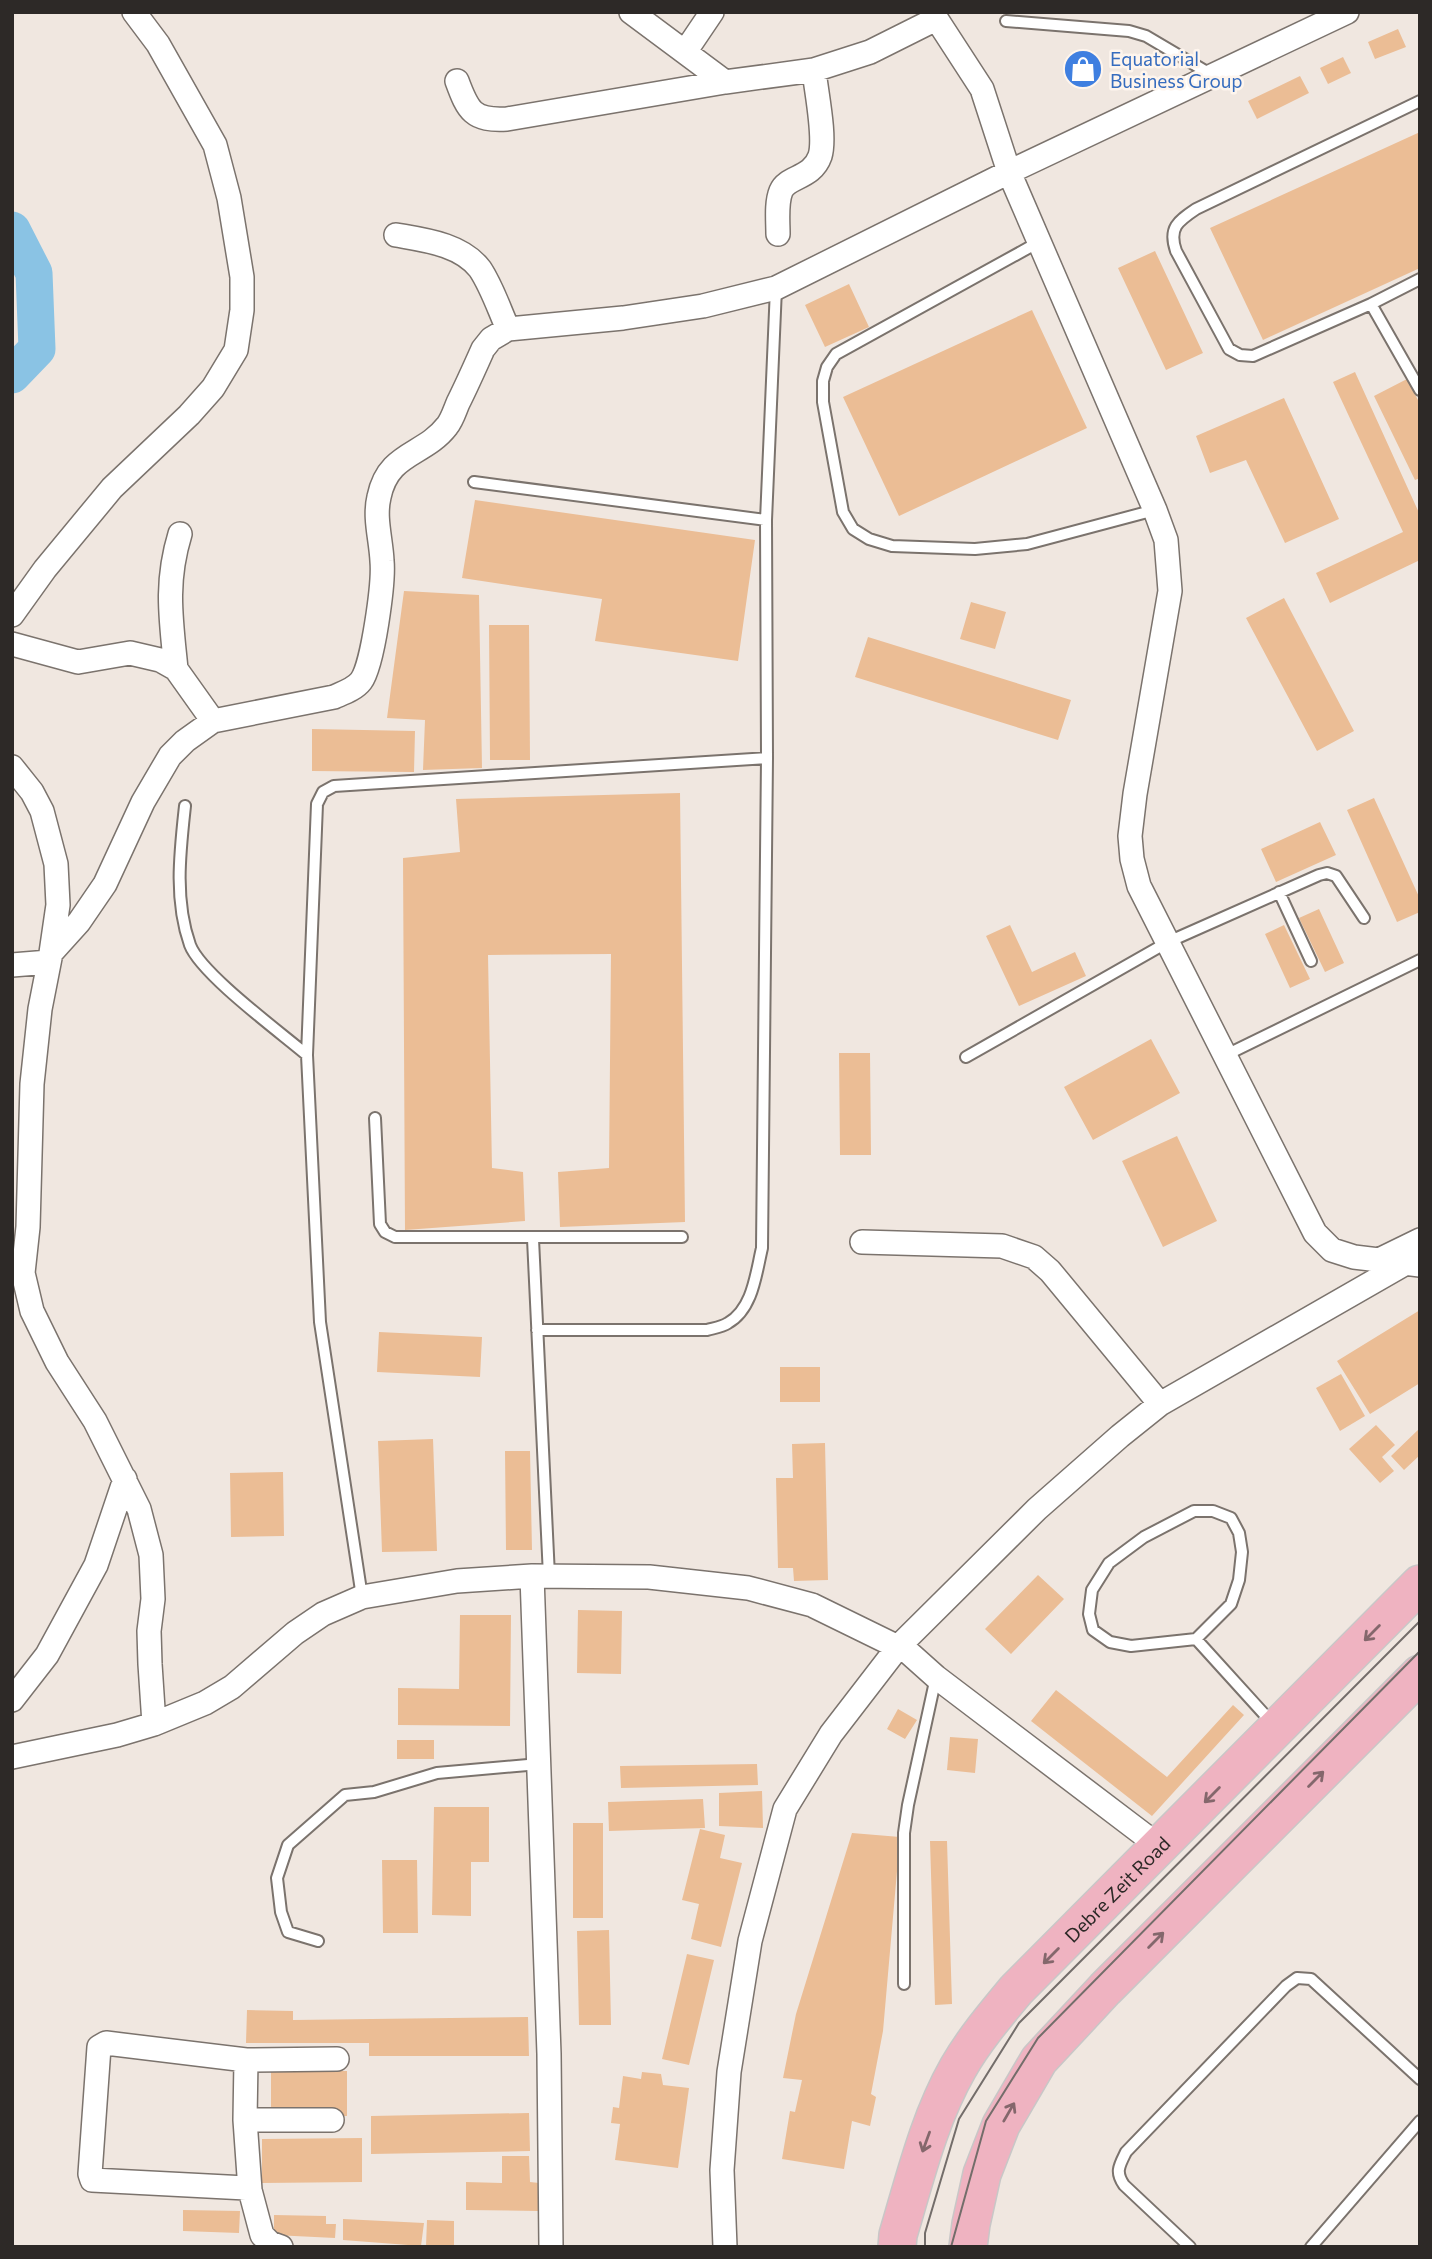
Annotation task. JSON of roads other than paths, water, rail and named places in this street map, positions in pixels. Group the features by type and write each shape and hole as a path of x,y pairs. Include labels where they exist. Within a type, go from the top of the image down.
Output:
{"main road":[{"name":"Debre Zeit Road","path":"897,2247 898,2235 926,2140 958,2068 992,2019 1016,1990 1420,1584"},
{"path":"968,2247 982,2174 1001,2125 1040,2060 1105,1989 1420,1674"}],"street":[{"path":"12,615 45,569 112,488 189,415 213,388 236,350 242,310 242,277 229,198 215,145 158,44 134,12"},
{"path":"631,12 725,82"},
{"path":"685,52 712,12"},
{"path":"12,965 50,957 79,922 106,884 143,802 170,756 185,741 214,721 334,697 351,690 361,681 368,667 382,581 377,519 383,482 391,469 408,454 438,435 448,425 483,349 491,339 508,329 623,318 690,308 776,288 1009,172 1347,12"},
{"path":"457,81 463,99 474,114 490,120 814,70 870,52 934,16 982,89 1009,172 1166,540 1170,592 1130,836 1132,859 1139,886 1315,1233 1332,1250 1354,1256 1413,1264"},
{"path":"778,234 779,197 782,188 788,182 804,176 820,156 822,139 814,70"},
{"path":"396,234 440,243 478,267 508,329"},
{"path":"176,669 169,593 170,574 180,534"},
{"path":"12,643 69,661 89,661 130,653 160,660 176,669 214,721"},
{"path":"12,767 32,792 42,811 56,864 58,905 40,1009 32,1084 28,1227 18,1266 32,1311 52,1352 95,1421 139,1509 151,1555 153,1599 150,1653 154,1724"},
{"path":"1379,1260 1420,1240"},
{"path":"862,1242 1002,1246 1034,1256 1050,1271 1160,1404"},
{"path":"725,2247 722,2170 729,2072 750,1941 785,1809 831,1734 898,1647 1037,1509 1160,1404 1413,1264"},
{"path":"12,1700 47,1655 96,1565 125,1479"},
{"path":"541,1576 539,1764 549,2054 551,2247"},
{"path":"12,1758 117,1735 154,1724 205,1703 232,1687 295,1633 323,1615 362,1597 457,1581 541,1576 649,1577 748,1588 812,1605 908,1652 936,1677 1160,1847"},
{"path":"250,2190 92,2180 90,2174 99,2047 106,2043 246,2060 337,2059"},
{"path":"246,2060 245,2120 250,2190 262,2235 270,2243 281,2247"},
{"path":"245,2120 332,2120"}],"lane":[{"path":"1006,21 1129,31 1146,36 1212,75"},
{"path":"1420,101 1196,209 1181,218 1174,229 1172,239 1229,349 1240,355 1253,356 1371,304 1420,279"},
{"path":"1040,242 836,354 827,367 823,381 823,402 843,512 853,528 869,539 892,546 975,549 1027,544 1155,510"},
{"path":"537,1330 707,1330 728,1323 743,1311 754,1284 762,1248 767,758 766,520 776,288"},
{"path":"1371,304 1420,390"},
{"path":"474,482 766,520"},
{"path":"362,1597 320,1322 307,1055 317,804 323,792 334,786 767,758"},
{"path":"185,806 180,847 179,893 190,946 206,970 307,1055"},
{"path":"966,1057 1168,942 1319,875 1327,873 1336,876 1364,918"},
{"path":"1279,892 1311,961"},
{"path":"1226,1055 1420,960"},
{"path":"375,1118 380,1224 385,1232 395,1237 682,1237"},
{"path":"533,1238 541,1576"},
{"path":"1194,1511 1213,1511 1231,1518 1239,1533 1242,1552 1239,1580 1231,1604 1196,1639 1131,1646 1110,1642 1093,1630 1089,1614 1092,1590 1109,1563 1144,1537 1194,1511"},
{"path":"1196,1639 1277,1729"},
{"path":"904,1983 904,1833 936,1677"},
{"path":"318,1941 288,1932 281,1912 277,1878 288,1845 345,1795 374,1792 437,1773 539,1764"},
{"path":"1190,2247 1124,2185 1118,2176 1120,2164 1126,2152 1286,1986 1297,1978 1311,1979 1420,2079"},
{"path":"1311,2247 1420,2121"}],"waterway":[{"path":"12,230 34,273 37,349 12,375"}],"tram line":[{"path":"925,2247 925,2233 959,2119 1019,2023 1420,1621"},
{"path":"951,2247 986,2121 1038,2038 1420,1651"}],"place":[{"name":"Equatorial Business Group","path":"1083,69"}]}
